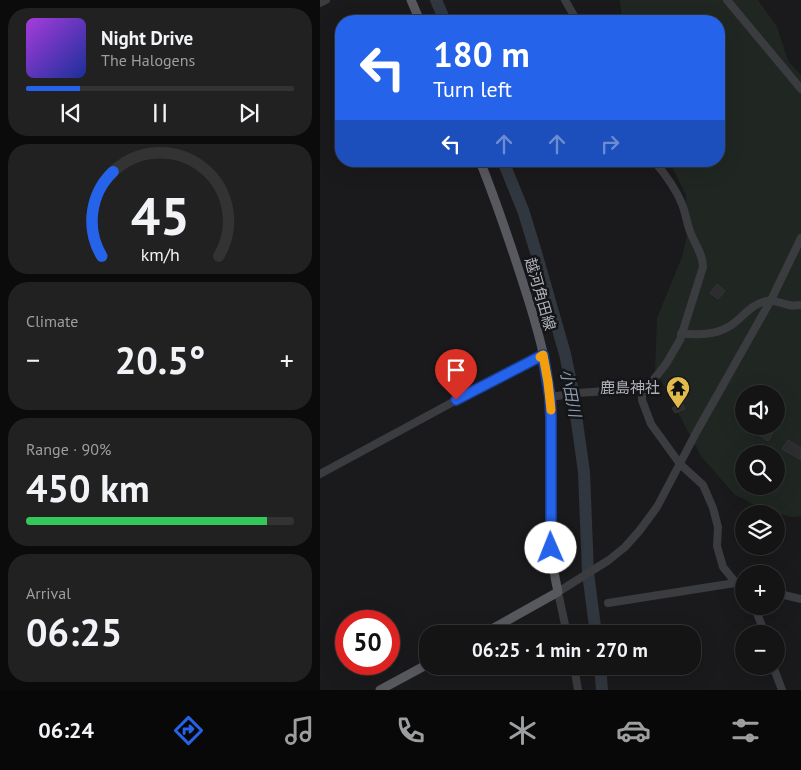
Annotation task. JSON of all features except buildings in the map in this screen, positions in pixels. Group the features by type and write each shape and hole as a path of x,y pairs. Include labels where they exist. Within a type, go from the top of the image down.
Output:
{"main road":[{"path":"411,0 417,15"},
{"name":"越河角田線","path":"482,167 498,206 525,286 543,355 550,397 551,548 558,592"},
{"path":"499,625 558,592"},
{"path":"380,690 419,669"}],"street":[{"path":"320,3 326,0"},
{"path":"565,0 574,15"},
{"path":"727,0 801,89"},
{"path":"550,397 642,387 650,384 680,340 704,267 703,259 685,220 683,207 672,183 659,167"},
{"path":"565,625 558,592 608,560 624,547 652,514 771,300 801,238"},
{"path":"681,334 706,334 719,331 729,327 755,305 771,300 790,305 801,305"},
{"path":"320,474 543,355"},
{"path":"608,603 735,583 723,568 717,546 718,527 713,508 703,485 680,464 651,424 642,400 642,387"},
{"path":"785,595 801,599"},
{"path":"576,675 578,690"},
{"path":"776,675 782,690"}],"shaded area":[{"path":"620,0 758,0 777,27 788,61 801,75 801,516 785,515 785,505 755,505 736,495 785,495 785,445 735,445 734,494 701,456 655,369 657,318 682,257 689,227 686,195 672,167 725,167 725,15 621,15"}],"waterway":[{"name":"小田川","path":"436,0 442,15"},
{"name":"小田川","path":"505,167 523,210 535,249 565,354 572,387 584,472 588,573 595,625"},
{"name":"小田川","path":"601,675 602,690"}],"slow traffic":[{"path":"540,357 543,355 551,410"}],"place":[{"name":"鹿島神社","path":"678,409"}],"route":[{"path":"456,400 543,355 550,397 551,418 551,548"}]}
